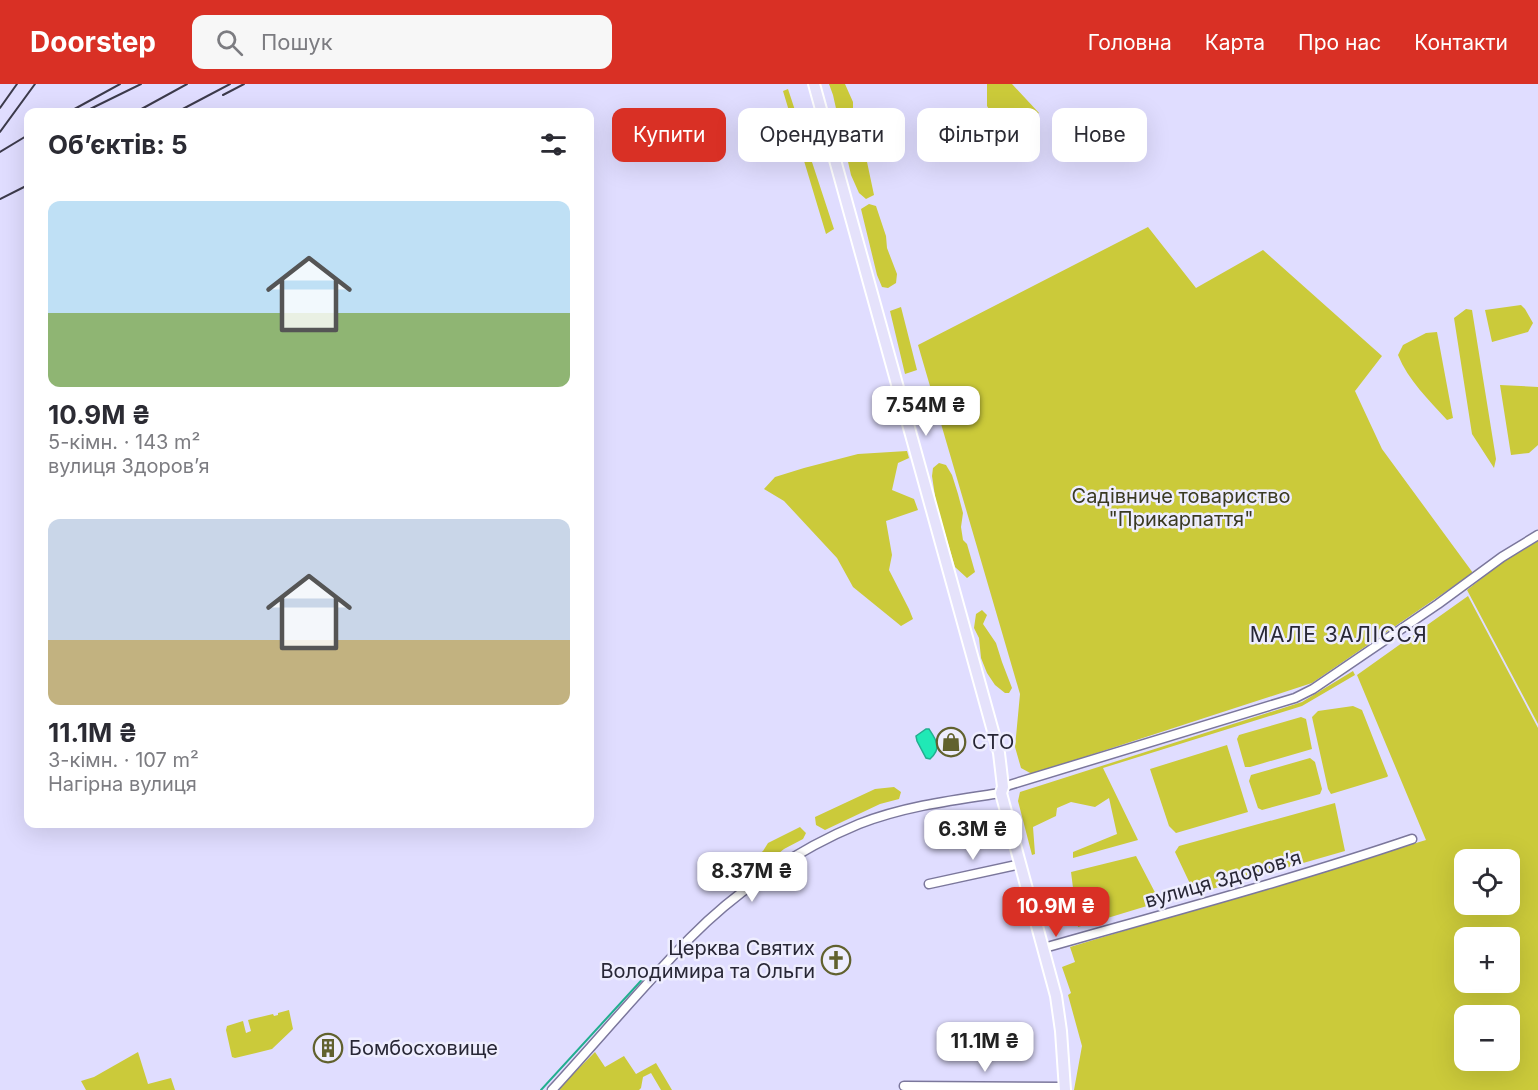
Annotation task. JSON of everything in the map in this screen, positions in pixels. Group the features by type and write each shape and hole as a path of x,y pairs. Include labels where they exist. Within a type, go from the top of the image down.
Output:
{"main road":[{"path":"814,84 999,753 1002,790 1057,1003 1065,1088"}],"street":[{"path":"552,1090 691,938 724,907 818,843 870,820 904,810 1002,790 1295,698 1322,684 1502,557 1538,535"},
{"name":"вулиця Здоровʼя","path":"1044,948 1412,839"},
{"path":"929,884 1021,864"},
{"path":"904,1086 1065,1088"}],"green space":[{"path":"829,84 845,84 853,102 853,108 836,108"},
{"path":"987,84 1012,84 1034,108 988,108"},
{"path":"788,89 794,108 788,108 783,91"},
{"path":"804,162 812,162 834,229 826,234"},
{"path":"848,162 867,162 874,195 866,199 859,193"},
{"path":"869,204 876,206 886,236 887,248 897,274 896,283 888,288 882,287 877,275 861,209"},
{"name":"Садівниче товариство \"Прикарпаття\"","path":"1148,227 1196,288 1263,250 1382,356 1355,391 1382,449 1473,573 1312,683 1032,774 1021,768 1015,747 1020,694 918,345"},
{"path":"1521,305 1533,323 1528,332 1492,342 1485,310"},
{"path":"901,307 917,370 905,374 890,311"},
{"path":"1466,309 1472,310 1496,459 1494,468 1472,434 1454,318"},
{"path":"1437,332 1453,418 1447,420 1413,381 1398,355 1403,345 1426,333"},
{"path":"1500,385 1538,387 1538,445 1529,453 1511,455"},
{"path":"907,451 909,458 898,463 892,490 914,499 918,510 886,521 892,555 889,570 913,619 901,626 853,587 837,558 784,501 764,489 775,477 804,468 858,454"},
{"path":"939,463 946,465 952,475 963,513 961,527 963,540 967,544 975,572 967,578 955,567 936,503 932,476 933,468"},
{"path":"1538,541 1538,724 1467,590 1501,563"},
{"path":"1468,596 1538,728 1538,1090 1074,1090 1082,1046 1068,995 1071,993 1062,967 1075,962 1070,947 1426,840 1357,675"},
{"path":"982,610 987,615 983,624 996,643 1012,688 1009,693 1005,693 995,685 981,658 979,638 974,628 976,614"},
{"path":"1353,671 1355,675 1302,706 1103,768 1138,840 1073,858 1073,852 1117,834 1109,798 1095,807 1071,802 1057,808 1056,816 1033,827 1035,854 1032,855 1018,801 1020,792 1302,702"},
{"path":"1353,706 1362,710 1388,776 1331,794 1312,717 1318,711"},
{"path":"1301,717 1306,719 1312,749 1245,767 1237,739 1239,735"},
{"path":"1227,745 1248,812 1176,833 1169,826 1150,769"},
{"path":"1310,758 1315,762 1322,789 1320,794 1262,810 1258,808 1249,781 1251,775"},
{"path":"894,787 901,792 899,799 880,804 825,830 816,825 815,817 875,789"},
{"path":"1335,803 1345,851 1198,893 1193,890 1175,852 1179,846"},
{"path":"800,827 806,833 803,839 784,849 730,889 727,885 729,874 763,851 768,843"},
{"path":"1136,856 1160,902 1078,927 1071,872"},
{"path":"289,1010 293,1029 272,1049 232,1057 227,1026 243,1021 246,1033 251,1031 248,1020 273,1014 274,1016"},
{"path":"138,1052 148,1084 171,1078 175,1090 86,1090 81,1081 94,1077"},
{"path":"595,1052 605,1067 624,1056 636,1074 656,1063 672,1090 661,1090 651,1073 643,1077 639,1090 560,1090 559,1088"}],"shaded area":[{"path":"929,729 937,744 936,751 930,759 926,758 916,736"}],"waterway":[{"path":"541,1090 649,972"}],"railway":[{"path":"0,108 17,84"},
{"path":"0,132 35,84"},
{"path":"76,108 120,84"},
{"path":"92,108 141,84"},
{"path":"143,108 187,84"},
{"path":"185,108 230,84"},
{"path":"223,95 244,84"},
{"path":"0,152 24,137"},
{"path":"0,199 24,187"}],"place":[{"name":"СТО","path":"951,742"},
{"name":"Церква Святих Володимира та Ольги","path":"836,960"},
{"name":"Бомбосховище","path":"328,1048"}],"district":[{"name":"МАЛЕ ЗАЛІССЯ","path":"1339,635"}]}
